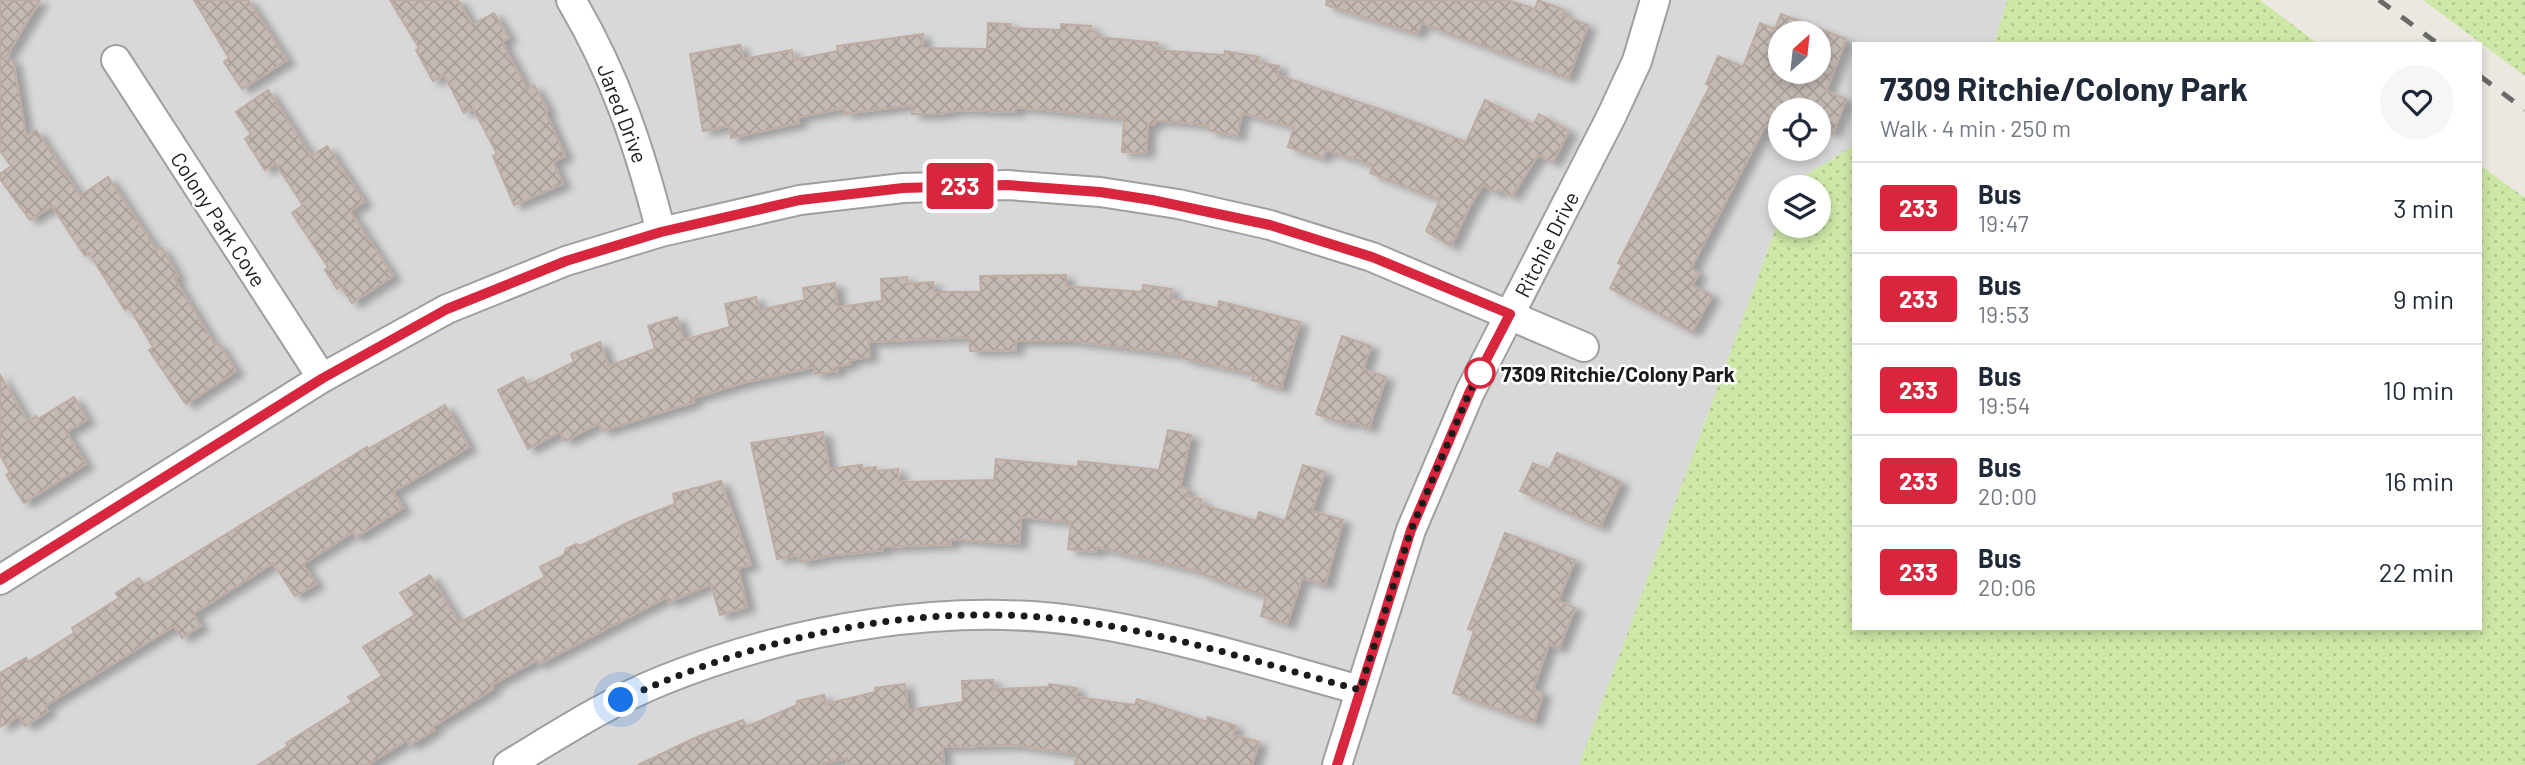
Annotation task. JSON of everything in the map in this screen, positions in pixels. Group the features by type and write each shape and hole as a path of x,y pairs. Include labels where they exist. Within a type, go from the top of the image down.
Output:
{"street":[{"name":"Jared Drive","path":"571,0 610,71 644,165 661,232"},
{"name":"Ritchie Drive","path":"1337,765 1411,530 1470,391 1637,61 1655,0"},
{"name":"Colony Park Cove","path":"116,60 323,378"},
{"path":"0,580 323,378 447,309 566,261 661,232 800,200 903,188 1007,185 1100,192 1178,204 1270,225 1372,257 1584,347"},
{"path":"508,765 601,710 661,682 721,660 819,634 933,616 1011,616 1089,623 1141,632 1360,690"}],"shaded area":[{"path":"0,0 2007,0 1995,42 1852,42 1852,147 1831,160 1831,98 1768,98 1768,161 1829,161 1806,175 1768,175 1768,238 1772,238 1579,765 0,765"}],"green space":[{"path":"2007,0 2260,0 2315,42 1995,42"},
{"path":"2423,0 2525,0 2525,76"},
{"path":"1852,147 1852,630 2482,630 2482,166 2525,198 2525,765 1579,765 1772,238 1831,238 1831,175 1806,175"}],"building":[{"path":"0,0 40,0 4,60 13,60 26,136 36,130 80,196 108,177 157,250 161,247 178,276 174,278 215,345 218,343 236,371 186,404 149,350 153,347 129,307 125,310 89,253 85,256 52,206 30,220 0,179 0,174 11,166 0,151"},
{"path":"194,0 248,0 287,60 242,89 224,62 229,58"},
{"path":"390,0 458,0 472,25 494,13 509,38 502,42 527,89 534,85 548,110 545,111 565,156 553,162 563,184 514,205 493,156 497,154 473,108 464,113 444,75 433,81 416,50 419,48"},
{"path":"1327,0 1508,0 1535,9 1538,0 1564,10 1562,15 1588,25 1568,78 1422,23 1417,34 1326,5"},
{"path":"1781,14 1799,21 1778,21"},
{"path":"988,23 1010,24 1010,28 1061,30 1061,24 1091,26 1090,31 1097,32 1096,37 1158,43 1156,50 1224,55 1225,51 1259,57 1257,62 1279,66 1277,75 1466,142 1485,100 1533,125 1539,114 1569,131 1553,162 1538,155 1512,196 1499,189 1496,193 1483,185 1451,246 1426,231 1440,200 1370,173 1373,165 1326,150 1323,158 1288,147 1294,127 1242,113 1237,136 1208,130 1209,125 1155,120 1154,125 1148,125 1146,153 1122,152 1124,118 1016,107 1016,112 959,110 938,114 912,114 912,105 845,114 844,108 798,117 799,123 731,138 729,126 703,131 690,54 740,45 743,59 792,50 794,60 838,51 837,46 923,34 922,48 987,49"},
{"path":"1760,23 1768,26 1768,84 1829,84 1826,91 1846,99 1833,133 1831,98 1768,98 1768,127 1765,126 1691,268 1699,273 1692,285 1712,296 1692,332 1610,288 1622,265 1618,263 1710,86 1706,84 1718,56 1743,67"},
{"path":"1831,33 1846,39 1831,78"},
{"path":"268,90 311,156 327,146 364,202 350,211 393,276 352,303 341,286 337,289 325,270 328,267 292,213 303,205 275,163 265,170 245,139 251,134 236,112"},
{"path":"1066,275 1066,286 1142,292 1143,285 1172,289 1170,298 1218,308 1219,301 1300,322 1281,388 1252,380 1254,374 1182,358 1183,355 1074,341 1015,341 1016,350 970,351 969,337 868,342 870,357 849,360 850,364 838,366 838,371 815,374 814,367 746,382 693,398 694,402 602,431 599,423 565,441 560,432 528,449 498,390 523,377 528,385 574,362 571,354 600,342 609,366 655,349 648,326 677,317 684,340 730,327 725,304 756,297 759,310 805,300 803,288 835,283 838,307 882,301 881,279 907,277 907,284 933,282 934,292 981,292 980,276"},
{"path":"1342,336 1371,346 1363,369 1386,377 1369,428 1316,414"},
{"path":"0,375 28,422 36,416 38,419 74,397 87,420 66,432 86,464 24,503 6,475 10,472 0,455"},
{"path":"445,405 469,447 393,492 403,508 356,537 353,532 303,564 316,584 295,596 273,563 193,614 201,626 182,638 174,626 45,706 48,711 25,726 19,716 0,727 0,673 26,658 28,662 74,633 72,628 119,598 116,593 139,578 144,585 367,447 368,449"},
{"path":"1168,430 1191,435 1180,487 1188,489 1186,496 1201,499 1200,504 1256,521 1259,512 1285,521 1303,465 1325,472 1312,511 1343,520 1325,585 1302,578 1287,624 1261,616 1266,596 1202,572 1097,547 1097,552 1068,549 1071,522 1021,517 1019,544 951,539 951,544 883,547 883,550 800,562 798,555 777,559 751,443 823,432 829,469 862,465 862,469 876,467 876,471 898,469 899,482 994,480 996,459 1078,467 1078,461 1159,470"},
{"path":"1557,453 1621,482 1600,527 1520,491 1533,463 1549,470"},
{"path":"721,481 751,565 738,568 747,607 720,615 711,584 669,602 667,597 539,664 537,660 491,685 493,689 432,727 434,730 410,745 407,740 367,765 258,765 288,746 286,743 352,702 348,697 382,676 363,647 415,615 400,593 430,575 459,623 545,577 540,567 564,555 566,549 576,544 580,546 631,521 675,504 673,494"},
{"path":"1505,533 1575,560 1558,601 1575,608 1559,648 1549,644 1533,689 1543,693 1534,722 1453,693 1474,631 1468,629"},
{"path":"993,680 993,689 1048,687 1049,684 1077,688 1076,697 1135,705 1137,699 1207,722 1208,717 1236,726 1233,735 1259,742 1252,765 1075,765 1077,754 1015,745 942,747 944,763 927,765 848,765 847,758 817,765 638,765 697,737 743,720 746,727 797,705 797,701 824,695 826,704 875,692 875,688 905,684 908,710 963,702 962,681"}],"railway":[{"path":"2379,0 2435,42"},
{"path":"2482,78 2525,110"}],"bus line":[{"name":"233","path":"0,580 323,378 447,309 566,261 661,232 800,200 903,188 1007,185 1100,192 1178,204 1270,225 1372,257 1510,314 1470,391 1411,530 1337,765"}],"place":[{"name":"7309 Ritchie/Colony Park","path":"1480,373"}],"route":[{"path":"621,700 661,682 746,653 819,634 933,616 1011,616 1089,623 1141,632 1360,690 1411,530 1480,373"}]}
